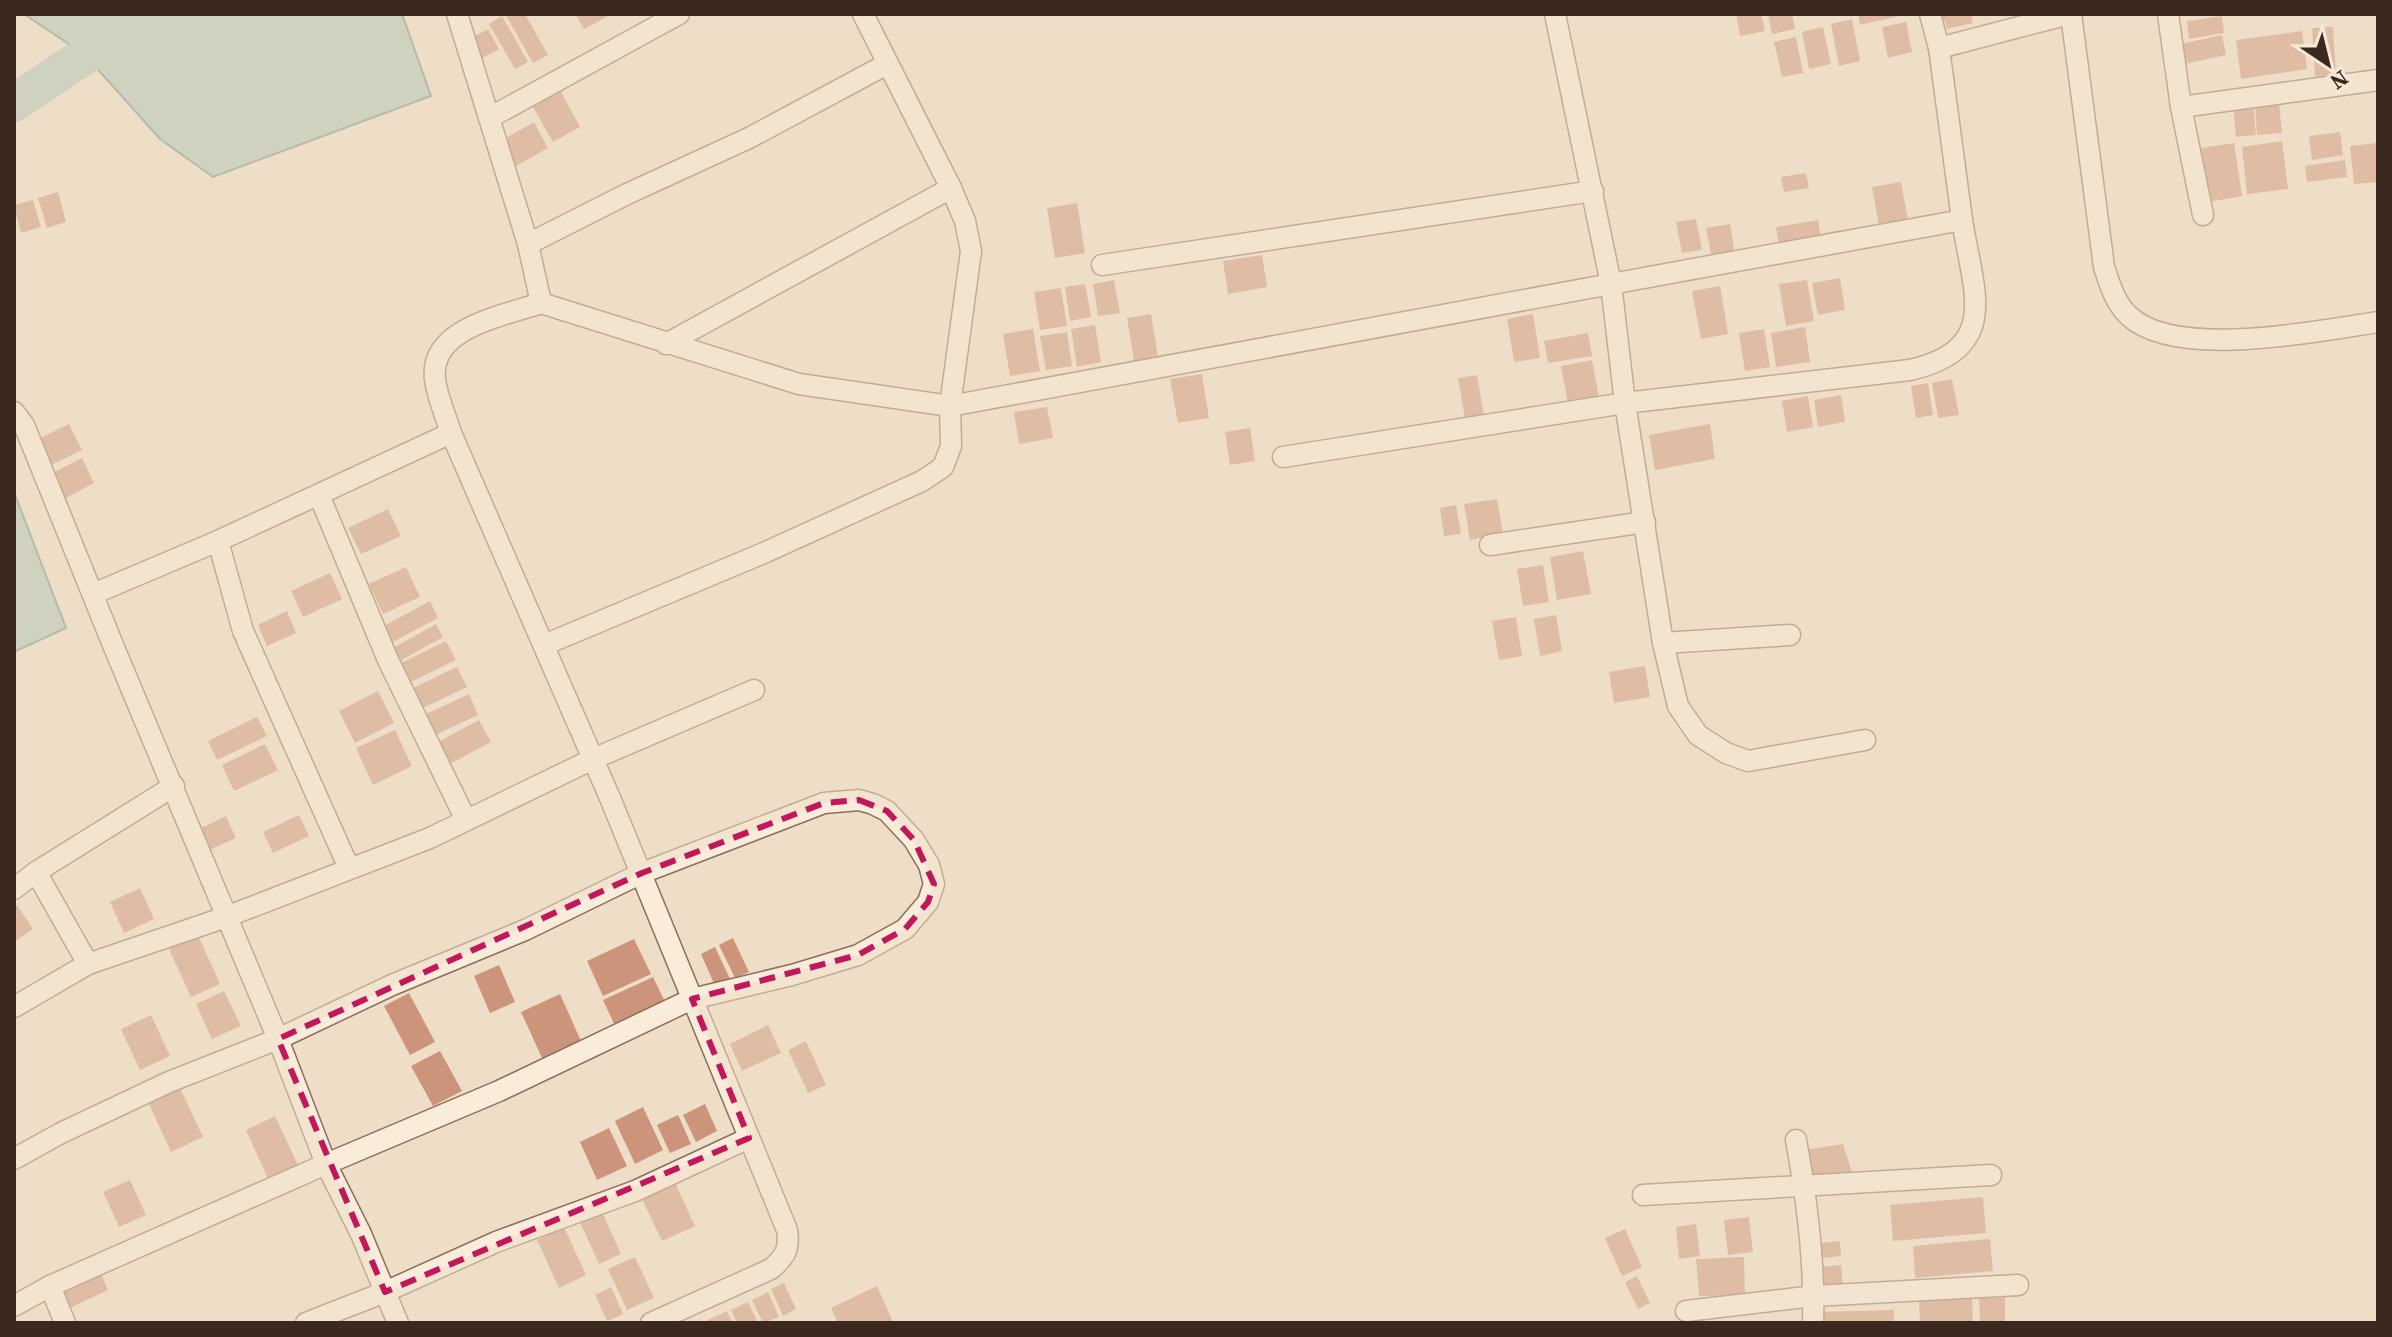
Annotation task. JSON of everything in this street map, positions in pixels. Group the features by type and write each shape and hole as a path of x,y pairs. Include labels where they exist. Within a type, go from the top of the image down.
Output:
{"street":[{"path":"457,14 528,244 541,303"},
{"path":"489,118 679,14"},
{"path":"544,645 766,552 922,481 943,467 951,446 950,406 957,337 971,251 965,221 951,188 863,14"},
{"path":"1555,14 1611,284 1625,403 1663,643 1678,706 1698,735 1726,753 1748,761 1865,740"},
{"path":"1283,457 1625,403 1910,370 1933,365 1956,352 1971,336 1976,313 1939,48 1930,14"},
{"path":"1939,48 2070,14 2104,267 2114,296 2130,317 2159,333 2213,339 2273,339 2378,322"},
{"path":"2168,14 2181,107 2203,215"},
{"path":"528,244 749,138 887,64"},
{"path":"2181,107 2378,80"},
{"path":"666,344 951,188"},
{"path":"1102,265 1593,191"},
{"path":"651,1323 771,1269 784,1258 789,1246 787,1230 642,873 451,433 435,380 436,359 441,346 458,334 541,303 799,384 950,406 1962,220"},
{"path":"14,412 24,425 174,786 326,1164 361,1234 398,1323"},
{"path":"93,594 218,541 451,433"},
{"path":"319,495 388,660 466,820"},
{"path":"1490,545 1645,522"},
{"path":"218,541 243,631 349,868"},
{"path":"1663,643 1790,635"},
{"path":"14,1007 88,964 226,917 430,838 593,759 754,690"},
{"path":"14,889 174,786"},
{"path":"14,1159 169,1082 278,1039 392,985 525,930 642,873 824,803 859,800 887,811 914,840 929,865 934,884 928,902 905,929 858,955 792,975 692,999 499,1091 50,1286 14,1306"},
{"path":"36,872 88,964"},
{"path":"306,1323 385,1292 496,1242 635,1191 749,1138"},
{"path":"1796,1140 1804,1185 1814,1296 1813,1323"},
{"path":"1643,1195 1991,1175"},
{"path":"1686,1311 1814,1296 2018,1285"},
{"path":"50,1286 65,1323"}],"highlighted area":[{"path":"859,800 887,811 914,840 934,884 928,902 905,929 858,955 692,999 749,1138 385,1292 278,1039 642,873 824,803"}],"shaded area":[{"path":"24,14 402,14 431,96 213,177 160,139 85,55"},
{"path":"14,492 66,628 14,652"}],"building":[{"path":"505,14 525,14 548,55 533,63"},
{"path":"575,14 612,14 584,29"},
{"path":"1736,14 1761,14 1765,31 1740,36"},
{"path":"1768,14 1792,14 1795,29 1772,34"},
{"path":"1858,14 1902,14 1903,15 1860,25"},
{"path":"1934,14 1971,14 1973,23 1947,29 1945,21 1936,23"},
{"path":"502,16 528,62 515,69 489,24"},
{"path":"2222,16 2224,33 2189,39 2187,21"},
{"path":"1852,19 1860,61 1839,66 1831,24"},
{"path":"1906,22 1912,52 1888,58 1882,27"},
{"path":"1823,27 1831,64 1809,69 1802,32"},
{"path":"2333,27 2336,75 2315,76 2312,28"},
{"path":"488,29 499,49 479,60 468,40"},
{"path":"2302,31 2307,69 2241,79 2236,40"},
{"path":"2222,35 2226,55 2180,65 2176,45"},
{"path":"1796,37 1803,73 1782,77 1774,42"},
{"path":"558,86 580,127 553,142 530,102"},
{"path":"2279,102 2282,133 2257,135 2255,104"},
{"path":"2253,103 2256,135 2236,137 2233,105"},
{"path":"534,122 548,148 516,166 502,140"},
{"path":"2340,132 2343,155 2312,160 2309,136"},
{"path":"2282,141 2288,189 2247,194 2242,147"},
{"path":"2234,143 2242,196 2203,203 2194,149"},
{"path":"2377,143 2378,182 2354,184 2350,146"},
{"path":"2345,160 2347,177 2307,182 2305,166"},
{"path":"1806,173 1809,188 1784,192 1781,177"},
{"path":"1901,182 1909,226 1880,231 1872,187"},
{"path":"58,192 66,222 47,228 38,198"},
{"path":"33,200 41,227 21,233 14,205"},
{"path":"1077,203 1085,253 1055,258 1047,208"},
{"path":"1696,219 1702,250 1682,253 1676,222"},
{"path":"1818,220 1821,240 1779,248 1776,227"},
{"path":"1730,224 1735,256 1712,260 1706,228"},
{"path":"1262,255 1267,287 1228,294 1223,261"},
{"path":"1840,278 1845,310 1818,315 1812,283"},
{"path":"1114,280 1120,313 1098,316 1093,284"},
{"path":"1807,280 1814,321 1786,326 1779,284"},
{"path":"1085,284 1091,317 1070,321 1065,287"},
{"path":"1720,286 1728,334 1701,339 1692,291"},
{"path":"1061,288 1067,326 1040,330 1034,292"},
{"path":"1151,314 1158,357 1134,361 1127,318"},
{"path":"1533,314 1540,358 1514,362 1507,319"},
{"path":"1095,325 1101,362 1077,367 1071,329"},
{"path":"1805,327 1810,362 1776,367 1771,333"},
{"path":"1033,329 1040,371 1010,376 1003,334"},
{"path":"1764,329 1770,367 1745,371 1739,333"},
{"path":"1067,332 1072,366 1046,370 1040,336"},
{"path":"1588,333 1592,356 1548,363 1544,341"},
{"path":"1592,360 1599,398 1568,403 1561,366"},
{"path":"1202,374 1209,418 1178,423 1170,379"},
{"path":"1477,375 1484,416 1465,419 1458,378"},
{"path":"1952,379 1959,415 1938,418 1932,383"},
{"path":"1928,383 1933,415 1916,418 1911,386"},
{"path":"1841,395 1845,422 1818,427 1814,400"},
{"path":"1808,396 1813,427 1787,432 1782,401"},
{"path":"1047,407 1053,438 1019,444 1014,412"},
{"path":"69,424 82,450 47,467 34,441"},
{"path":"1710,424 1715,459 1655,470 1649,435"},
{"path":"1250,428 1255,461 1230,465 1225,432"},
{"path":"82,458 94,483 62,500 49,475"},
{"path":"1497,499 1503,534 1470,540 1464,504"},
{"path":"1456,505 1461,534 1444,536 1440,508"},
{"path":"388,509 401,536 361,554 348,528"},
{"path":"1583,551 1591,594 1557,600 1550,557"},
{"path":"1543,565 1549,602 1523,606 1517,569"},
{"path":"406,567 420,597 383,614 369,584"},
{"path":"330,573 342,599 303,617 291,591"},
{"path":"430,601 438,618 391,643 382,627"},
{"path":"287,611 296,633 267,646 258,625"},
{"path":"1556,615 1562,651 1540,656 1534,619"},
{"path":"1516,617 1522,656 1499,660 1492,621"},
{"path":"436,624 443,637 400,661 393,648"},
{"path":"446,641 456,660 411,682 401,663"},
{"path":"1645,666 1650,697 1614,703 1609,672"},
{"path":"457,667 467,687 421,709 411,689"},
{"path":"378,691 394,723 355,743 339,711"},
{"path":"469,694 478,715 433,736 424,715"},
{"path":"257,717 267,736 217,760 208,741"},
{"path":"479,720 491,742 448,765 436,743"},
{"path":"395,730 412,766 373,785 356,748"},
{"path":"265,744 278,770 234,791 222,765"},
{"path":"299,815 309,836 273,853 263,832"},
{"path":"226,816 236,838 207,851 197,830"},
{"path":"140,888 154,919 124,933 110,902"},
{"path":"17,905 33,929 14,942 14,907"},
{"path":"198,935 220,984 191,997 169,949"},
{"path":"733,938 749,972 735,978 719,945"},
{"path":"634,939 651,974 603,996 587,961"},
{"path":"715,947 731,981 716,988 701,954"},
{"path":"499,965 515,1002 490,1013 474,976"},
{"path":"653,977 667,1006 617,1030 603,1000"},
{"path":"224,991 241,1026 212,1039 196,1004"},
{"path":"409,993 435,1042 410,1055 384,1006"},
{"path":"560,994 581,1041 542,1058 521,1012"},
{"path":"151,1015 170,1056 140,1070 121,1029"},
{"path":"768,1025 781,1053 742,1071 730,1044"},
{"path":"806,1041 826,1085 808,1093 788,1050"},
{"path":"440,1051 462,1091 433,1106 411,1066"},
{"path":"180,1088 203,1137 171,1152 148,1102"},
{"path":"705,1104 717,1131 696,1142 683,1115"},
{"path":"643,1107 663,1150 635,1164 615,1121"},
{"path":"678,1115 691,1144 670,1153 657,1125"},
{"path":"275,1116 298,1165 268,1179 246,1130"},
{"path":"609,1128 627,1166 597,1180 580,1142"},
{"path":"1843,1144 1852,1172 1810,1176 1804,1150"},
{"path":"130,1180 146,1215 119,1227 103,1192"},
{"path":"674,1181 695,1226 662,1241 641,1197"},
{"path":"1983,1197 1986,1233 1893,1241 1890,1205"},
{"path":"602,1212 621,1254 599,1264 580,1222"},
{"path":"1749,1217 1753,1252 1728,1255 1724,1220"},
{"path":"1696,1224 1700,1256 1679,1259 1676,1227"},
{"path":"564,1227 586,1275 559,1288 537,1240"},
{"path":"1625,1229 1642,1267 1622,1276 1605,1238"},
{"path":"1990,1239 1993,1271 1915,1278 1913,1246"},
{"path":"1840,1241 1841,1256 1813,1259 1812,1244"},
{"path":"635,1257 654,1298 627,1310 608,1269"},
{"path":"1744,1257 1745,1295 1699,1296 1696,1259"},
{"path":"1841,1265 1843,1286 1813,1289 1811,1268"},
{"path":"99,1269 108,1290 70,1308 60,1287"},
{"path":"1637,1276 1650,1303 1638,1309 1625,1282"},
{"path":"784,1283 796,1309 783,1316 771,1289"},
{"path":"877,1286 893,1322 838,1323 831,1308"},
{"path":"611,1287 623,1314 607,1321 595,1295"},
{"path":"768,1292 779,1317 763,1323 752,1300"},
{"path":"2005,1297 2005,1323 1980,1323 1979,1298"},
{"path":"1972,1299 1973,1323 1920,1323 1919,1300"},
{"path":"748,1302 758,1323 737,1323 731,1310"},
{"path":"1894,1310 1894,1323 1817,1323 1817,1312"},
{"path":"727,1311 732,1323 702,1323"}],"waterway":[{"path":"14,103 105,42 119,14"}]}
